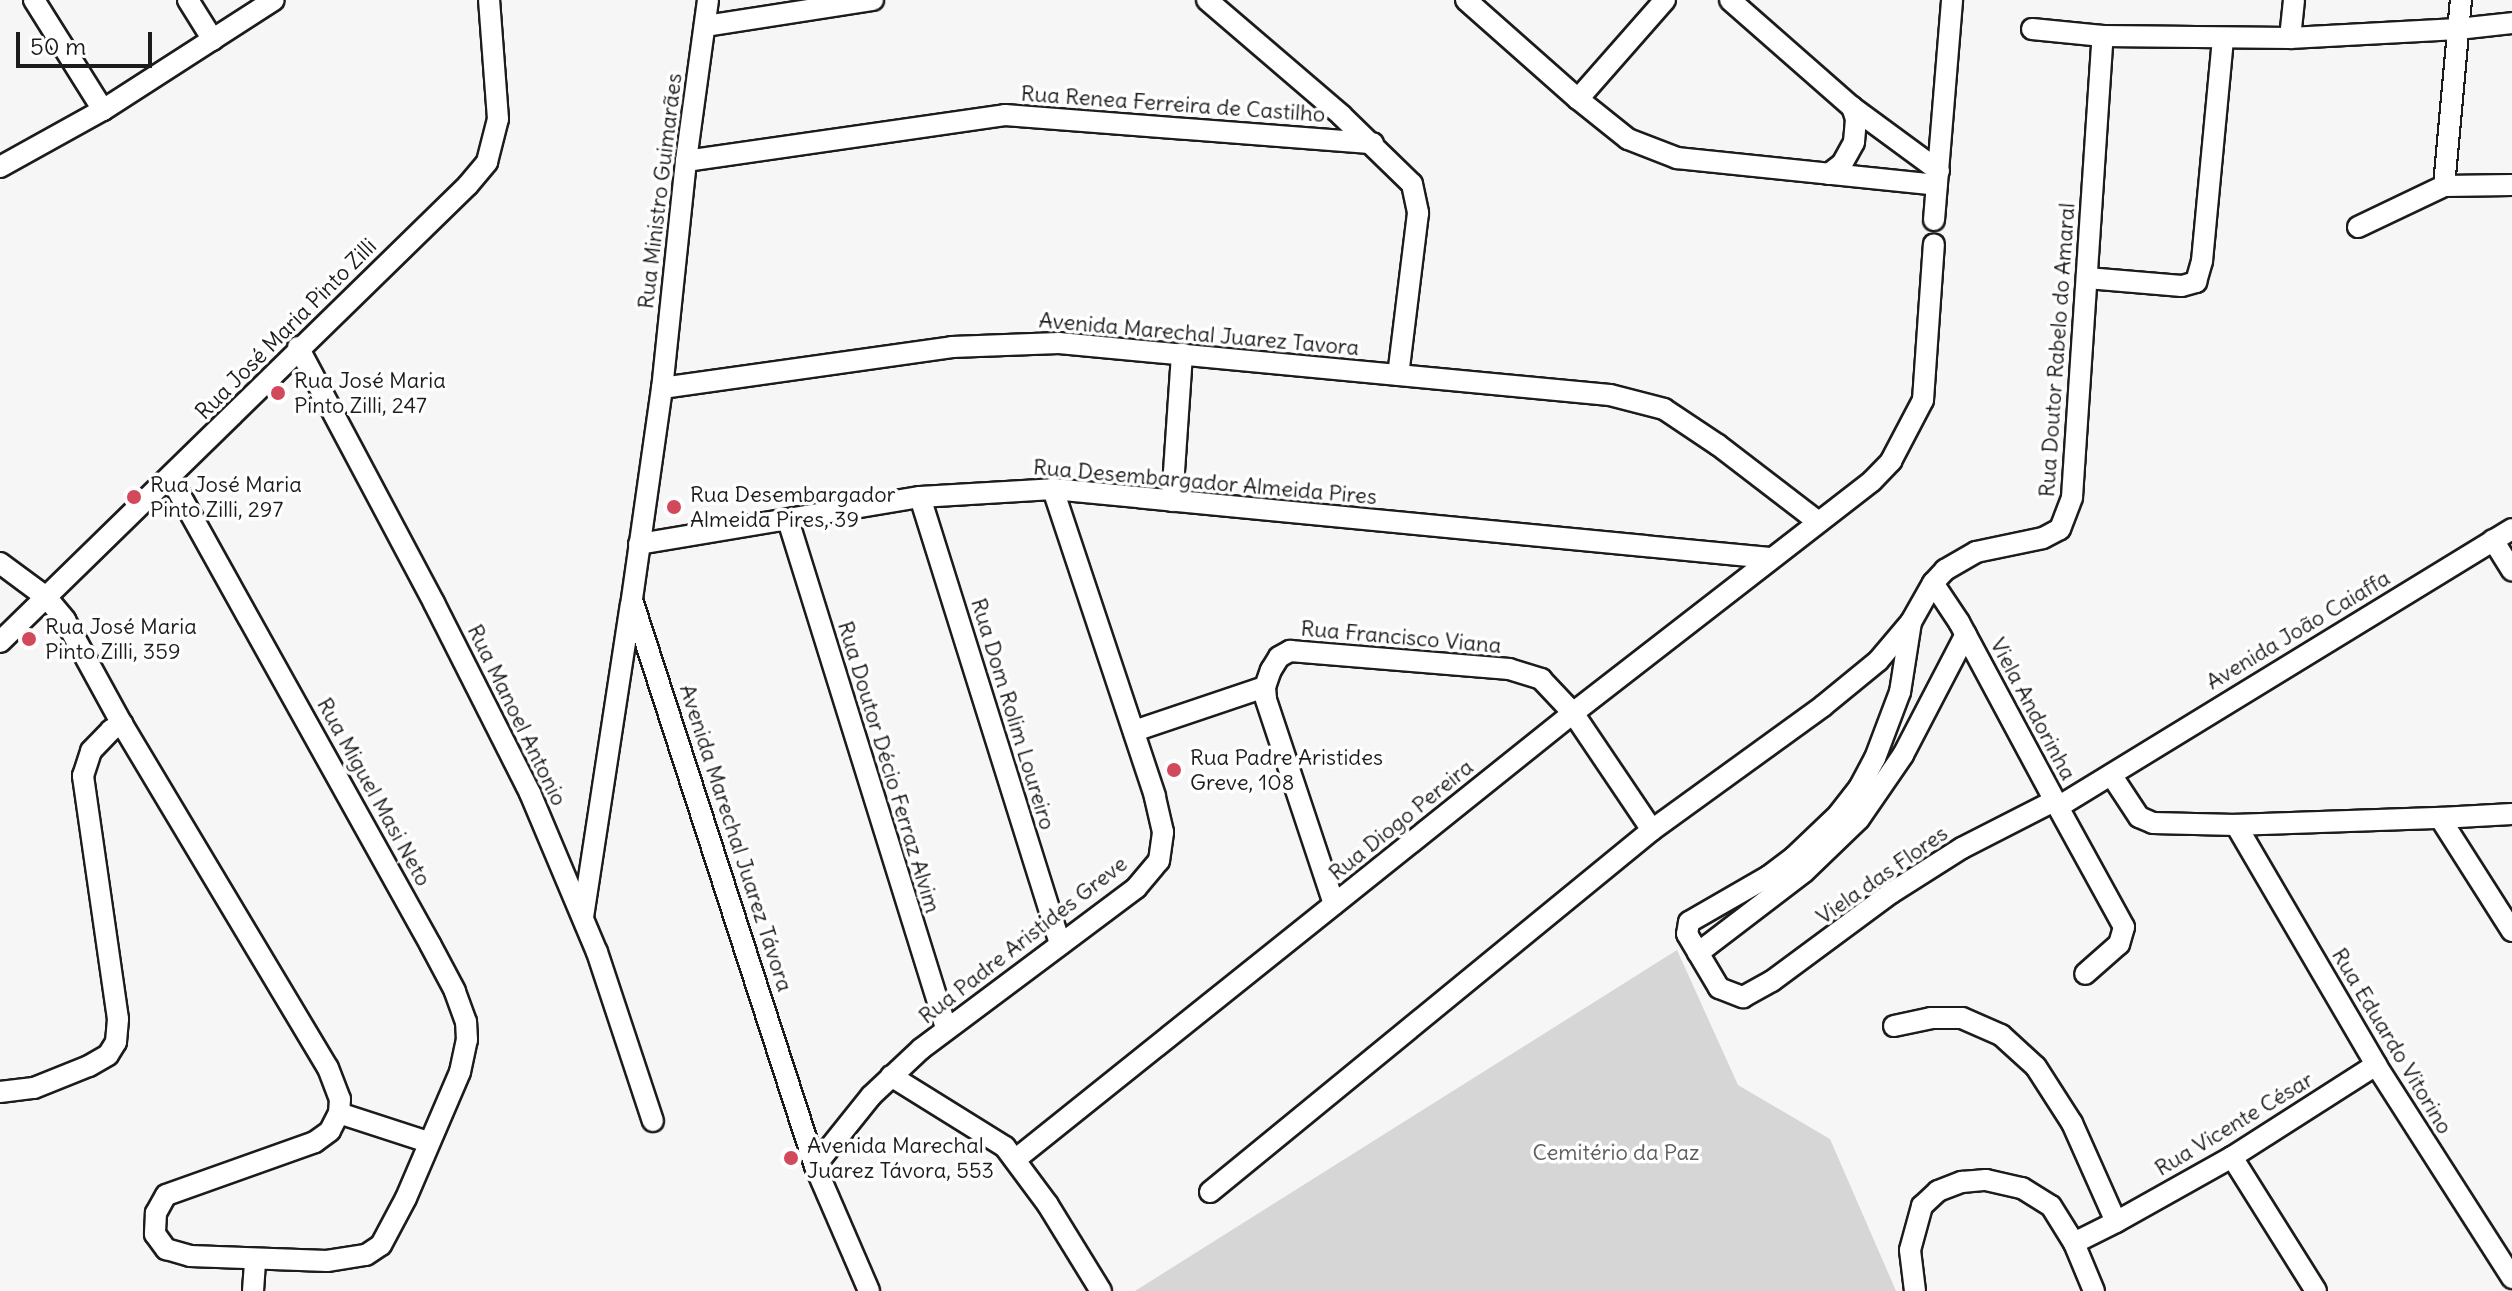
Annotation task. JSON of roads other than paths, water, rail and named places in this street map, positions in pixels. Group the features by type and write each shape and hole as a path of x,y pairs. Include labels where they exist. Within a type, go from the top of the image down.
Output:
{"street":[{"path":"34,0 103,110"},
{"path":"188,0 213,40"},
{"path":"0,167 103,110 274,0"},
{"name":"Rua José Maria Pinto Zilli","path":"0,642 298,347 468,185 487,162 498,119 489,0"},
{"name":"Rua Ministro Guimarães","path":"662,388 686,161 708,0"},
{"path":"705,26 873,0"},
{"path":"1207,0 1373,143 1412,184 1417,198 1414,255 1398,375"},
{"path":"1466,0 1628,139 1661,155 1829,174 1938,178"},
{"path":"1578,99 1665,0"},
{"path":"1730,0 1938,178"},
{"path":"1934,220 1952,0"},
{"path":"2290,38 2294,0"},
{"path":"2444,186 2461,0"},
{"path":"2032,29 2103,36 2223,39 2458,29 2512,23"},
{"name":"Rua Doutor Rabelo do Amaral","path":"1210,1192 1652,830 1823,706 1878,661 1911,622 1933,583 1958,561 1976,552 2054,534 2065,521 2072,497 2103,36"},
{"path":"2087,278 2182,286 2196,282 2201,270 2223,39"},
{"path":"1829,174 1842,164 1854,142 1856,119 1852,107"},
{"name":"Rua Renea Ferreira de Castilho","path":"686,161 1005,115 1373,143"},
{"path":"2358,227 2444,186 2512,185"},
{"name":"Rua Diogo Pereira","path":"1016,1159 1573,713 1872,481 1891,461 1923,400 1934,244"},
{"name":"Avenida Marechal Juarez Tavora","path":"662,388 952,347 1059,343 1610,395 1652,405 1718,445 1817,521"},
{"name":"Rua Manoel Antonio","path":"298,347 497,724 583,917 623,1023 653,1121"},
{"path":"1172,501 1182,353"},
{"name":"Avenida Marechal Juarez Távora","path":"662,388 632,600 815,1166 869,1291"},
{"name":"Rua Miguel Masi Neto","path":"170,477 415,917 462,1009 467,1040 465,1053 392,1227 381,1245 366,1255 327,1261 190,1256 166,1249 155,1234 160,1202 174,1192 315,1142 330,1131 339,1113"},
{"name":"Rua Desembargador Almeida Pires","path":"639,544 920,497 1053,489 1770,558"},
{"name":"Rua Padre Aristides Greve","path":"815,1166 891,1076 946,1028 1136,888 1159,861 1163,832 1134,731 1053,489"},
{"name":"Rua Dom Rolim Loureiro","path":"920,497 1060,945"},
{"name":"Rua Doutor Décio Ferraz Alvim","path":"788,520 946,1028"},
{"name":"Avenida João Caiaffa","path":"2112,776 2130,761 2512,529"},
{"path":"2493,540 2512,570"},
{"path":"0,563 46,597 65,620 122,724 328,1068 340,1099 339,1113 428,1142"},
{"name":"Viela Andorinha","path":"1933,583 1966,634 2056,804 2112,776"},
{"path":"583,917 632,600"},
{"path":"1911,622 1900,692 1875,758 1859,788 1839,814 1794,857 1769,876 1689,922 1687,934 1698,953 1804,872 1859,819 1903,755 1966,634"},
{"name":"Rua Francisco Viana","path":"1265,687 1279,657 1290,651 1312,651 1509,669 1541,679 1573,713"},
{"path":"618,678 638,672 660,679"},
{"path":"1134,731 1265,687 1272,724 1334,904"},
{"path":"1573,713 1652,830"},
{"path":"0,1092 34,1088 89,1066 108,1055 116,1042 118,1019 83,776 91,751 111,730 122,724"},
{"path":"2112,776 2122,797 2146,821 2236,825 2512,814"},
{"path":"2056,804 2124,927 2119,944 2085,974"},
{"name":"Viela das Flores","path":"1698,953 1719,988 1731,996 1743,997 1803,961 1891,893 1962,848 2056,804"},
{"path":"2440,818 2512,931"},
{"name":"Rua Eduardo Vitorino","path":"2236,825 2376,1065 2512,1278"},
{"path":"1894,1026 1931,1018 1962,1018 1981,1024 2018,1047 2053,1089 2116,1222"},
{"name":"Rua Vicente César","path":"2074,1243 2232,1157 2376,1065"},
{"path":"891,1076 964,1119 1016,1159 1101,1291"},
{"path":"2232,1157 2316,1291"},
{"path":"1915,1291 1910,1250 1922,1206 1938,1191 1962,1182 1986,1180 2038,1196 2051,1206 2074,1243 2094,1291"},
{"path":"253,1291 255,1259"}],"place":[{"name":"Rua José Maria Pinto Zilli, 247","path":"278,393"},
{"name":"Rua José Maria Pinto Zilli, 297","path":"134,497"},
{"name":"Rua Desembargador Almeida Pires, 39","path":"674,507"},
{"name":"Rua José Maria Pinto Zilli, 359","path":"29,639"},
{"name":"Rua Padre Aristides Greve, 108","path":"1174,770"},
{"name":"Avenida Marechal Juarez Távora, 553","path":"791,1158"}],"park label":[{"name":"Cemitério da Paz","path":"1616,1153"}]}
